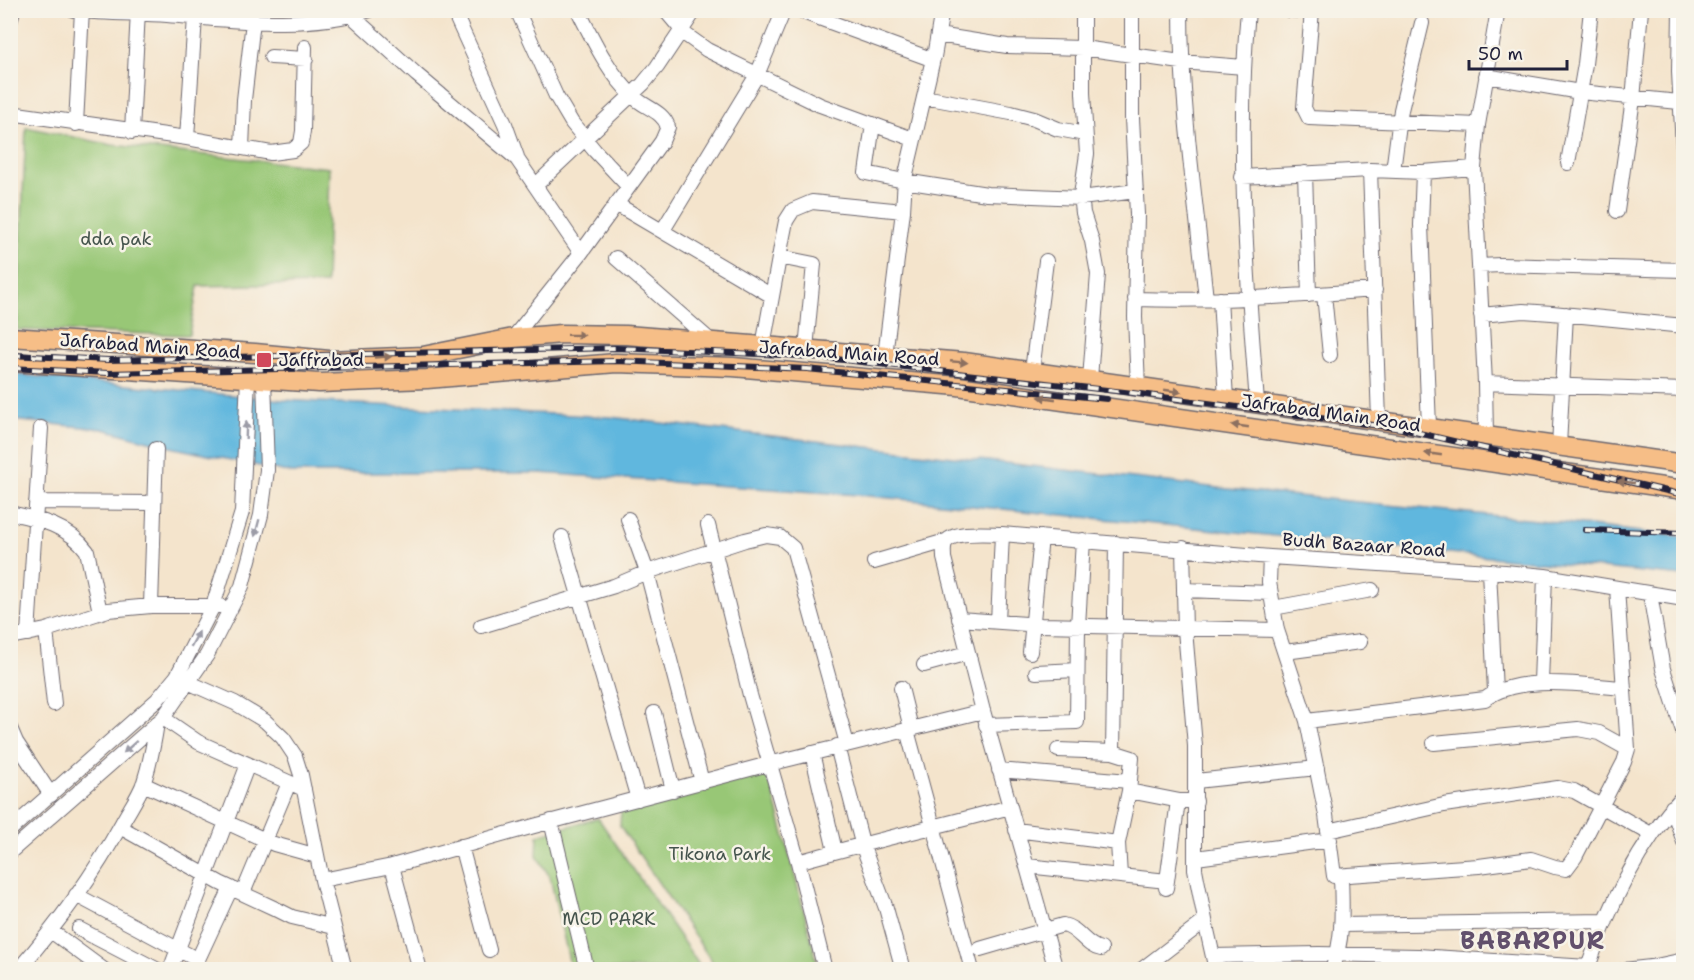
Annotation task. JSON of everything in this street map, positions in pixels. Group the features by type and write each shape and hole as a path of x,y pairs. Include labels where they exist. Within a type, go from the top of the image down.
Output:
{"main road":[{"name":"Jafrabad Main Road","path":"10,338 255,353 329,360 423,356 513,338 562,334 626,335 964,362 1683,464"},
{"path":"444,351 448,377"},
{"name":"Jafrabad Main Road","path":"10,362 256,386 448,377 616,363 733,367 958,386 1683,490"}],"street":[{"path":"10,22 13,10"},
{"path":"74,10 138,12 253,21 308,21 334,14 352,16 370,10"},
{"path":"453,10 505,124 517,159"},
{"path":"517,10 556,96 572,123 628,186"},
{"path":"513,338 580,253 662,141 668,128 662,116 632,95 609,67 578,10"},
{"path":"665,10 683,31 707,50 820,105 913,139"},
{"path":"536,184 632,95 657,67 695,10"},
{"path":"663,230 757,75 784,10"},
{"path":"797,10 933,59"},
{"path":"885,356 903,211 904,181 933,59 942,10"},
{"path":"1083,10 1083,93 1087,154 1081,198 1098,274 1090,380"},
{"path":"1132,10 1138,386"},
{"path":"1181,10 1184,104 1226,399"},
{"path":"1248,10 1244,67 1242,177 1257,403"},
{"path":"1289,10 1312,11 1304,108 1306,115 1310,118 1478,125"},
{"path":"1486,435 1474,168 1478,125 1498,10"},
{"path":"1568,163 1585,64 1591,10"},
{"path":"1617,211 1633,99 1641,10"},
{"path":"1680,10 1679,102 1683,167"},
{"path":"75,124 82,11"},
{"path":"132,132 138,12"},
{"path":"352,16 417,75 517,159 536,184 580,253"},
{"path":"187,138 195,17"},
{"path":"242,148 244,100 253,21"},
{"path":"1393,171 1400,122 1422,23"},
{"path":"938,35 1007,46 1083,48 1181,62 1244,67"},
{"path":"10,113 75,124 187,138 271,153 293,150 301,143 306,53 271,57"},
{"path":"1486,76 1580,92 1679,102"},
{"path":"924,97 1034,118 1058,129 1085,134"},
{"path":"873,124 866,173 987,194 1081,198 1136,191"},
{"path":"1242,177 1370,170 1423,172 1474,168"},
{"path":"1370,170 1379,420"},
{"path":"1423,172 1421,225 1429,427"},
{"path":"1305,173 1317,294 1330,355"},
{"path":"763,346 786,221 793,210 812,202 903,211"},
{"path":"616,204 772,296"},
{"path":"779,256 814,264 806,349"},
{"path":"616,258 712,342"},
{"path":"1032,371 1046,261"},
{"path":"1479,266 1683,270"},
{"path":"1135,299 1249,299 1375,290"},
{"path":"1481,315 1523,311 1683,326"},
{"path":"1559,446 1566,314"},
{"path":"1485,383 1683,390"},
{"path":"18,969 51,931 94,872 143,784 160,721 183,680 213,606 242,512 244,468 256,386"},
{"path":"10,830 157,700 183,680 207,655 242,586 258,525 267,470 256,386"},
{"path":"28,634 41,428"},
{"path":"151,606 156,449"},
{"path":"36,502 154,503"},
{"path":"10,513 66,530 87,551 100,612"},
{"path":"628,519 647,572 702,782"},
{"path":"708,525 750,695 771,763 825,969"},
{"path":"998,622 1002,534"},
{"name":"Budh Bazaar Road","path":"874,562 946,541 953,536 1002,534 1545,576 1683,599"},
{"path":"481,626 614,586 647,572 766,536 780,537 794,549 842,745 863,843 886,908 903,969"},
{"path":"562,537 638,799"},
{"path":"1030,651 1041,537"},
{"path":"986,725 1077,723 1078,626 1083,540"},
{"path":"946,541 944,558 982,711 1056,969"},
{"path":"1113,752 1116,543"},
{"path":"1184,548 1185,630 1195,747 1195,869 1214,963 1337,955 1429,956 1590,969 1616,895 1651,834 1683,795"},
{"path":"1270,556 1271,593 1277,630 1307,721 1329,836 1334,876 1479,866 1531,859 1566,869 1575,857 1624,762 1628,748 1617,588"},
{"path":"1489,571 1495,691"},
{"path":"1541,682 1545,576"},
{"path":"1184,590 1271,593"},
{"path":"1273,608 1372,590"},
{"path":"1650,594 1662,669 1683,734"},
{"path":"10,637 46,630 100,612 151,606 232,607"},
{"path":"960,619 1185,630 1277,630"},
{"path":"46,630 54,705"},
{"path":"1284,652 1360,642"},
{"path":"924,665 968,653"},
{"path":"1036,672 1077,670"},
{"path":"183,680 235,703 265,721 283,738 295,756 322,880 345,969"},
{"path":"1307,721 1485,699 1495,691 1541,682 1623,688"},
{"path":"901,687 909,729 972,969"},
{"path":"322,880 392,866 771,763 982,711"},
{"path":"654,713 673,790"},
{"path":"160,721 198,742 304,789"},
{"path":"10,852 160,721"},
{"path":"10,728 16,742 51,795"},
{"path":"1434,743 1578,729 1599,733 1628,748"},
{"path":"1058,750 1113,752 1132,758 1118,843 1120,876"},
{"path":"812,753 835,851"},
{"path":"170,969 248,764"},
{"path":"83,766 94,778"},
{"path":"1196,781 1317,768"},
{"path":"999,770 1129,786 1178,801 1196,801"},
{"path":"76,895 178,950 196,965 264,840 289,783"},
{"path":"143,784 264,840 317,856"},
{"path":"1196,858 1329,836 1444,805 1550,788 1567,788 1651,834"},
{"path":"1027,866 1120,876 1167,885 1178,801"},
{"path":"798,862 863,843 1010,807"},
{"path":"1672,807 1683,842"},
{"path":"551,821 587,969"},
{"path":"120,827 206,875 292,917 334,927"},
{"path":"1016,830 1118,843"},
{"path":"461,846 489,950"},
{"path":"392,866 420,969"},
{"path":"1332,969 1337,955 1341,925 1341,876"},
{"path":"1141,969 1205,921"},
{"path":"1341,925 1606,921"},
{"path":"980,949 1063,925 1070,926 1085,941 1101,949"},
{"path":"80,929 158,969"},
{"path":"51,931 104,969"},
{"path":"1624,969 1651,968 1683,960"}],"green space":[{"name":"dda pak","path":"26,127 112,145 329,168 326,284 198,286 189,335 17,330"},
{"name":"Tikona Park","path":"767,769 819,969 717,969 620,826 621,809"},
{"name":"MCD PARK","path":"598,818 702,969 571,969 550,877 537,856 538,835"}],"water":[{"path":"10,374 283,400 610,417 1228,489 1683,537 1683,576 859,495 539,473 292,473 175,448 103,429 11,420"}],"railway":[{"path":"10,355 108,360 616,348 809,356 1133,393 1402,429 1684,495"},
{"path":"10,368 108,373 616,361 807,369 1107,399"},
{"path":"1585,530 1684,533"}],"place":[{"name":"Jaffrabad","path":"264,360"}],"district":[{"name":"BABARPUR","path":"1533,941"}]}
